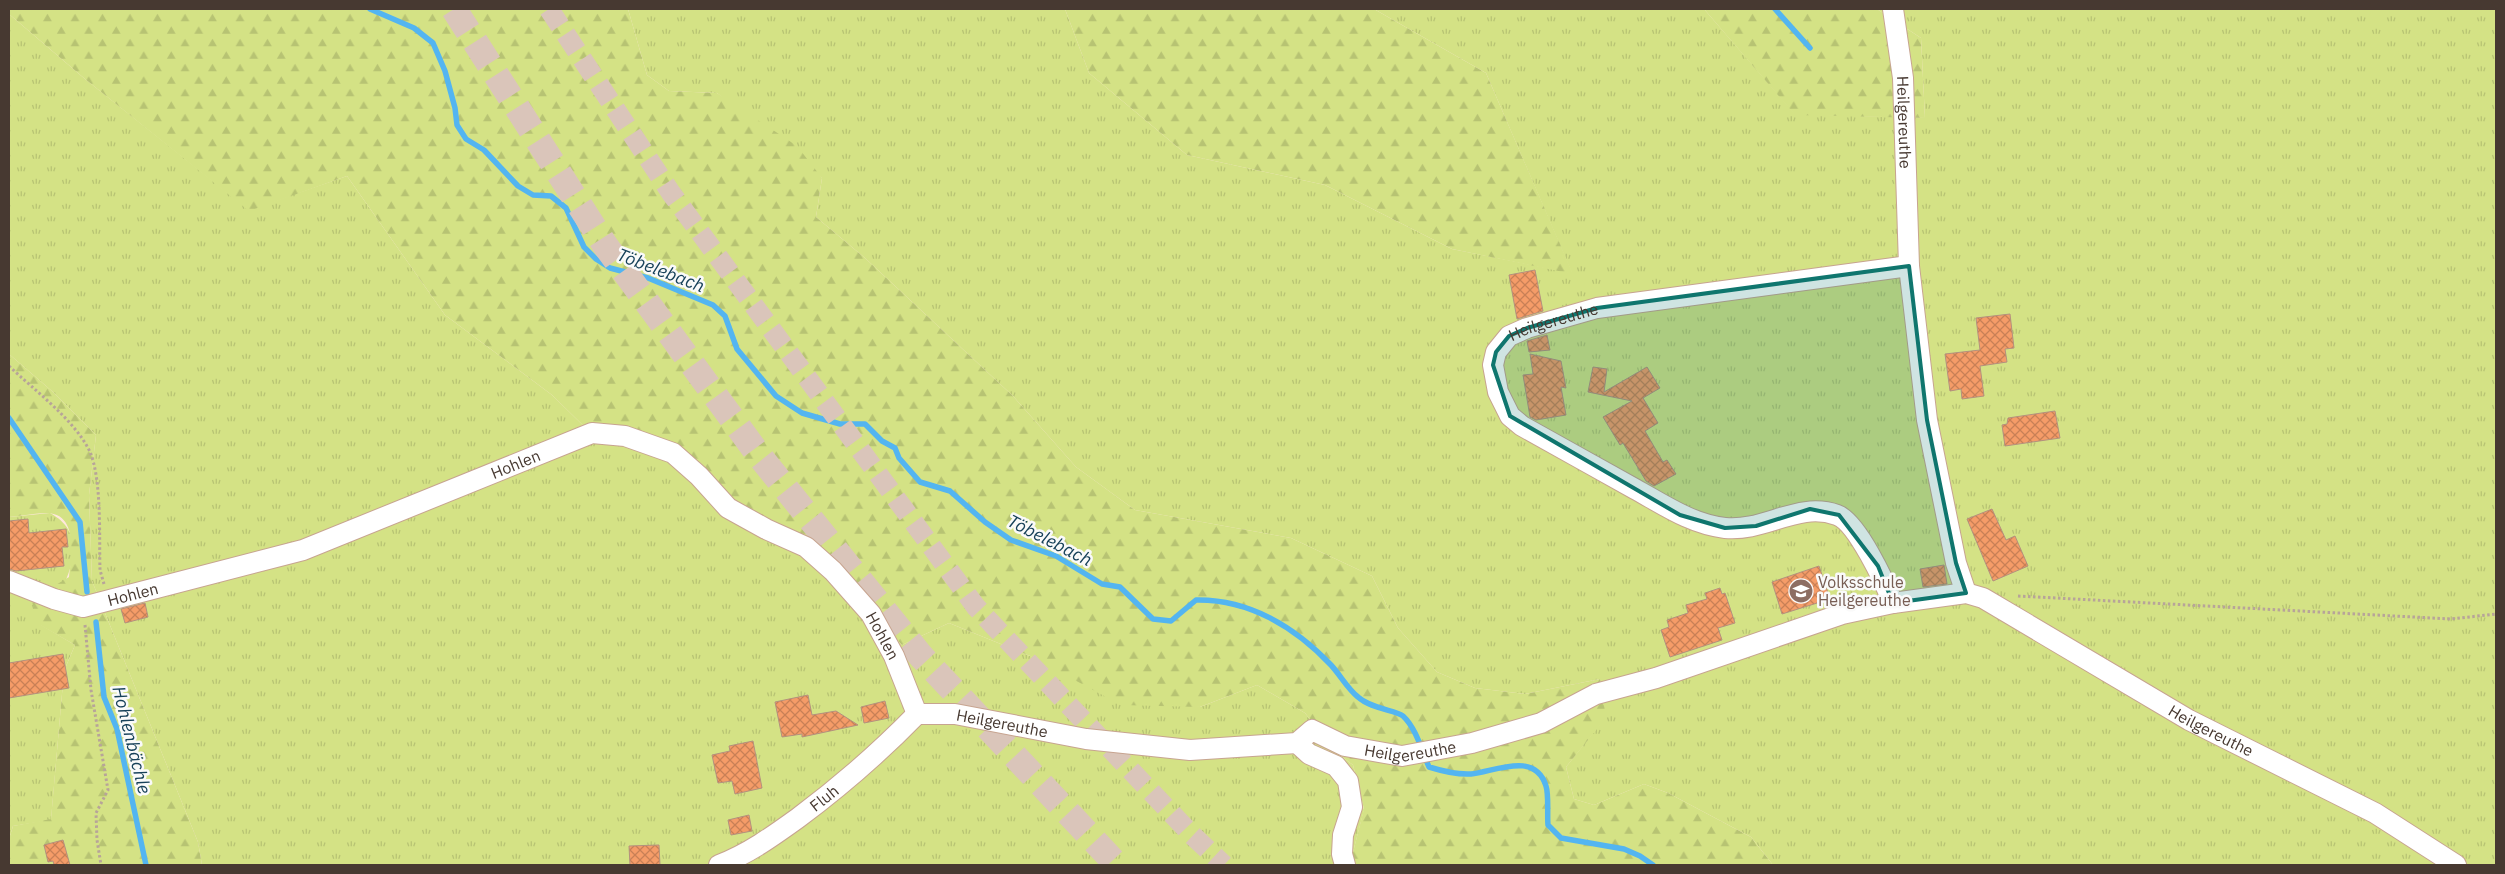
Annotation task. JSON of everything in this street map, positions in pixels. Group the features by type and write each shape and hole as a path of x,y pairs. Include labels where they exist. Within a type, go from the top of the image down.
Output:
{"street":[{"name":"Heilgereuthe","path":"1893,9 1904,78 1909,266 1927,420 1956,563 1975,596 2189,720 2375,814 2456,865"},
{"name":"Heilgereuthe","path":"1893,604 1878,566 1839,515 1810,509 1756,526 1726,528 1680,515 1522,426 1510,416 1498,392 1493,365 1496,352 1509,336 1527,328 1597,308 1909,266"},
{"name":"Hohlen","path":"9,581 54,599 83,606 303,550 592,433 625,436 673,453 700,476 728,508 766,530 806,547 833,571 871,614 894,656 917,714"},
{"name":"Heilgereuthe","path":"917,714 955,714 1086,739 1190,750 1297,743 1312,730 1345,746 1402,756 1472,743 1541,724 1596,694 1656,678 1842,614 1893,604 1975,596"},
{"name":"Fluh","path":"719,865 773,836 836,789 881,751 917,714"},
{"path":"1297,743 1309,754 1336,766 1348,781 1352,808 1343,835 1342,854 1345,865"}],"path":[{"path":"9,366 70,424 90,452 97,482 100,570 108,600"},
{"path":"1975,596 2010,595 2451,619 2496,614"},
{"path":"83,606 90,690 108,790 96,813 97,840 101,865"}],"highlighted area":[{"path":"1909,266 1927,420 1956,563 1966,593 1893,603 1878,566 1839,515 1810,509 1756,526 1725,528 1680,515 1510,416 1493,365 1496,352 1509,336 1527,328 1597,308"}],"green space":[{"path":"9,9 628,9 647,75 669,91 717,93 797,146 822,178 816,217 865,258 1013,396 1076,467 1135,510 1291,538 1372,576 1398,628 1437,672 1475,688 1525,694 1600,679 1606,718 1566,767 1574,799 1594,805 1644,784 1668,793 1751,837 1773,865 1356,865 1352,856 1364,809 1353,765 1337,753 1305,713 1257,685 1200,707 1121,705 1030,656 949,623 902,645 803,537 740,511 671,457 597,439 552,395 445,315 347,176 249,211 85,79 9,14"},
{"path":"628,9 1065,9 1089,73 1187,155 1325,185 1452,249 1572,273 1486,73 1374,9 1704,9 1795,114 1925,118 1921,38 1877,9 2496,9 2496,865 1773,865 1751,837 1668,793 1644,784 1594,805 1574,799 1566,767 1605,718 1600,679 1525,694 1475,688 1437,672 1398,628 1372,576 1291,538 1135,510 1076,467 1013,396 865,258 816,217 822,178 717,93 669,91 647,75"},
{"path":"1065,9 1374,9 1486,73 1573,274 1452,249 1325,185 1187,155 1089,73"},
{"path":"1704,9 1877,9 1921,38 1925,118 1795,115"},
{"path":"9,14 85,79 249,210 347,176 445,315 552,395 597,439 671,457 803,537 902,645 949,623 1030,656 1200,707 1257,685 1305,713 1337,753 1353,765 1364,810 1352,856 1356,865 202,865 198,842 92,581 89,495 96,435 53,392 9,354"},
{"path":"9,354 53,392 96,435 89,495 92,581 198,842 202,865 9,865 9,839 13,826 51,819 64,671 75,645 40,625 31,600 69,577 71,539 65,521 58,516 48,513 9,517"},
{"path":"50,513 64,524 72,537 73,551 71,567 65,582 41,625 75,645 64,671 51,820 13,826 9,839 9,517"}],"building":[{"path":"1535,270 1543,311 1517,319 1509,275"},
{"path":"2010,314 2014,348 2005,349 2007,362 1980,366 1984,396 1962,399 1961,389 1950,391 1945,354 1980,350 1976,318"},
{"path":"1547,335 1550,350 1529,352 1527,341"},
{"path":"1530,354 1561,361 1566,388 1561,387 1566,415 1536,420 1530,417 1523,375 1533,374"},
{"path":"1593,367 1607,369 1604,392 1647,367 1660,388 1643,398 1658,423 1645,431 1663,462 1667,460 1676,474 1654,486 1646,481 1623,443 1620,445 1603,417 1632,401 1588,392"},
{"path":"2055,411 2060,438 2005,446 2002,425 2007,424 2008,418"},
{"path":"1992,509 2006,540 2015,536 2028,566 1993,581 1967,519"},
{"path":"28,519 29,533 66,529 68,547 62,547 64,566 16,571 9,569 9,521"},
{"path":"1944,565 1947,584 1923,587 1920,569"},
{"name":"Volksschule Heilgereuthe","path":"1819,566 1830,599 1782,614 1772,582"},
{"path":"1720,588 1722,594 1725,593 1735,623 1718,628 1722,640 1670,657 1661,630 1669,627 1667,620 1688,613 1686,605 1707,599 1705,593"},
{"path":"145,603 148,617 125,623 121,609"},
{"path":"63,654 69,688 9,698 9,663"},
{"path":"808,695 812,715 836,711 858,725 802,737 802,734 782,737 775,702"},
{"path":"885,701 889,718 864,723 861,707"},
{"path":"753,741 762,788 735,794 732,781 718,783 712,755 730,751 729,746"},
{"path":"749,815 752,831 731,835 728,820"},
{"path":"63,840 70,865 54,865 53,861 48,862 44,845"},
{"path":"659,845 660,865 630,865 629,846"}],"waterway":[{"name":"Töbelebach","path":"370,9 414,28 433,43 445,71 455,108 457,125 466,139 484,150 518,186 533,195 551,196 566,208 584,247 596,259 610,268 648,278 713,305 725,316 737,349 776,396 802,413 840,424 865,424 882,441 895,448 899,458 920,482 950,491 985,522 1011,540 1056,556 1102,584 1120,587 1153,619 1171,621 1196,600 1234,604 1270,618 1286,627 1317,651 1363,701 1403,716 1415,733 1429,767 1465,774 1514,766 1524,766 1533,769 1541,775 1546,786 1548,825 1561,838 1624,849 1640,856 1653,865"},
{"path":"1775,9 1810,48"},
{"name":"Hohlenbächle","path":"9,418 80,522 87,592"},
{"name":"Hohlenbächle","path":"96,622 104,697 117,729 146,865"}],"tunnel":[{"path":"454,9 605,245 758,454 920,655 1117,865"},
{"path":"549,9 671,193 976,607 1191,834 1224,865"}],"place":[{"name":"Volksschule Heilgereuthe","path":"1801,591"}]}
